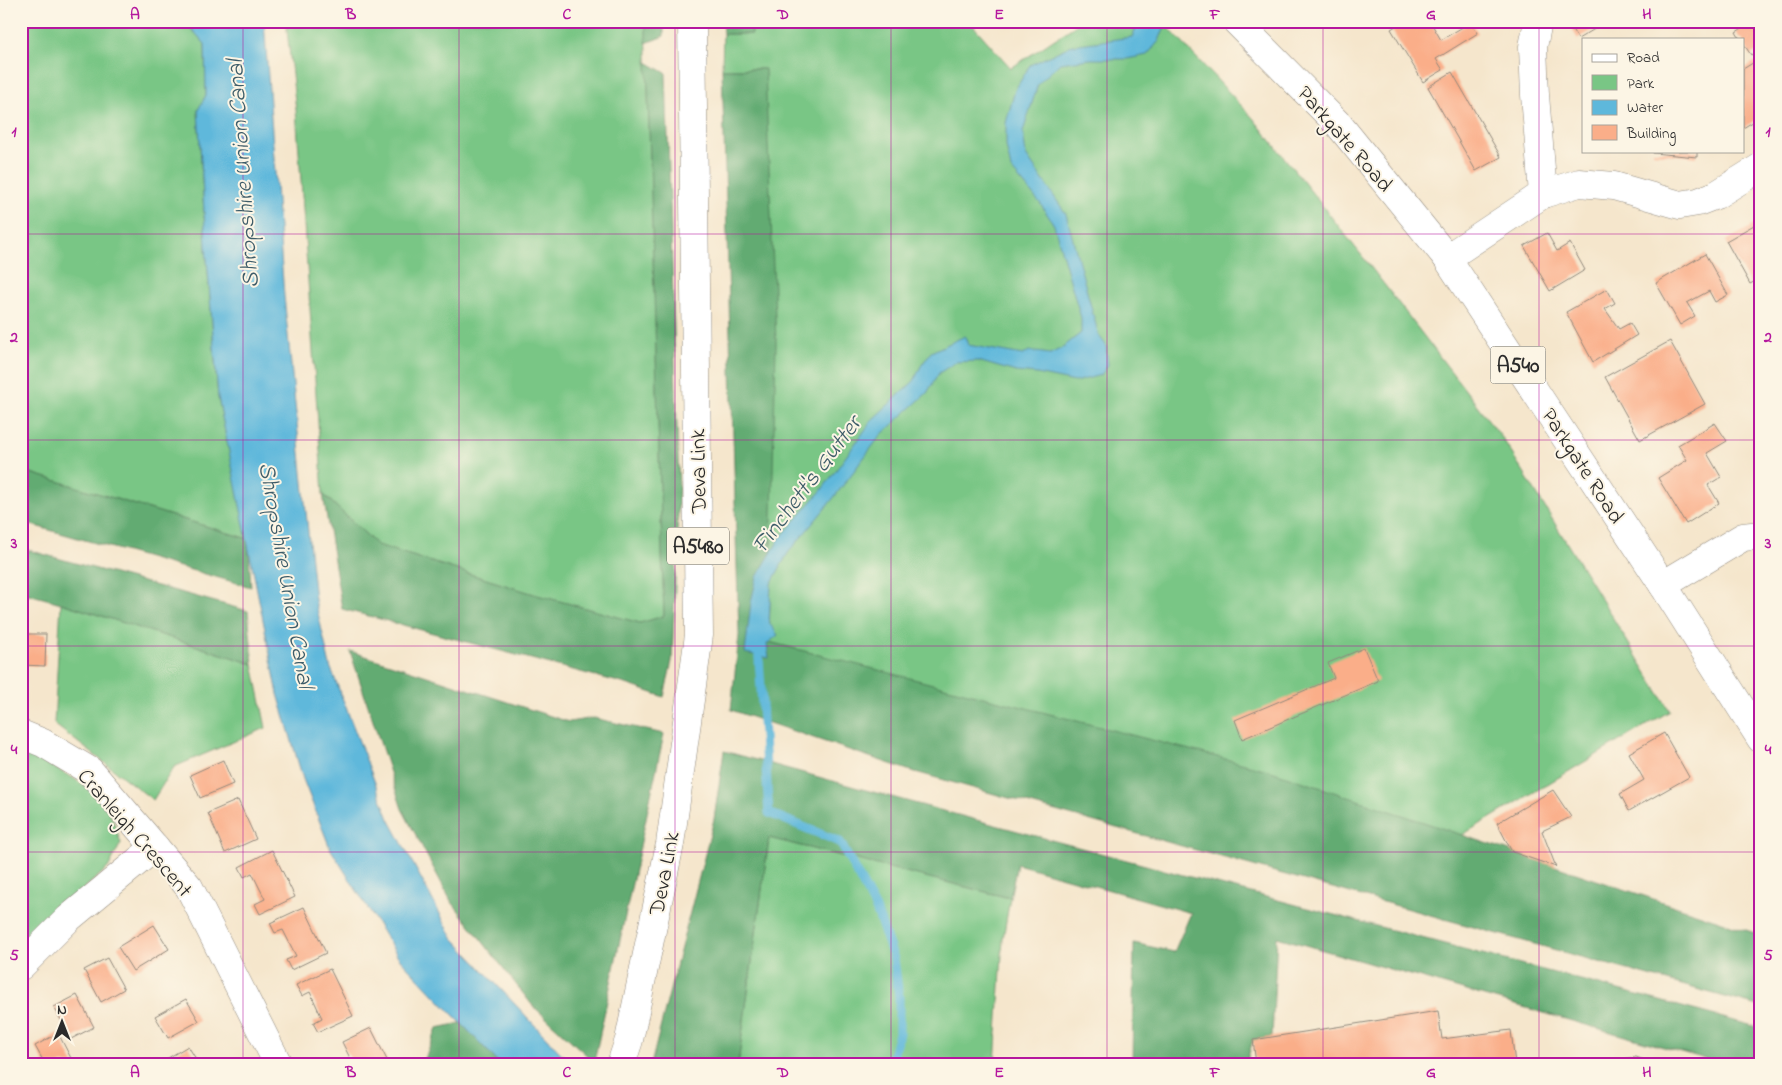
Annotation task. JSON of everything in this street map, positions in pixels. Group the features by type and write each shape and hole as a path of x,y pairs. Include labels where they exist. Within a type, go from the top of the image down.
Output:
{"main road":[{"name":"Deva Link","path":"621,1064 629,1040 670,844 699,635 692,21"},
{"name":"Parkgate Road","path":"1236,21 1339,125 1447,258 1663,585 1761,739"},
{"path":"1538,21 1533,56 1543,194"},
{"path":"1447,258 1543,194 1579,183 1614,186 1680,205 1698,202 1716,195 1761,167"},
{"path":"1663,585 1743,537 1761,535"},
{"name":"Cranleigh Crescent","path":"21,734 43,743 90,771 189,887 278,1064"},
{"path":"21,966 69,918 156,847"}],"green space":[{"path":"21,21 189,21 190,27 205,44 206,95 198,111 206,247 218,397 248,539 21,470"},
{"path":"286,21 646,21 664,616 640,623 537,595 377,545 323,494 296,110"},
{"path":"646,21 664,21 664,36 646,43"},
{"path":"722,21 751,21 752,34 723,34"},
{"path":"751,21 969,21 1011,68 1082,21 1162,21 1253,118 1503,439 1670,711 1462,835 769,642 764,69 722,69 723,34 752,34"},
{"path":"647,62 666,73 679,488 672,661 664,697 626,684 342,609 323,494 377,545 537,595 640,623 664,616"},
{"path":"722,69 765,69 776,342 769,642 1268,770 1761,935 1761,1007 908,770 731,710 739,635"},
{"path":"21,470 248,539 251,587 21,522"},
{"path":"21,548 248,611 253,664 21,592"},
{"path":"61,603 253,664 266,728 174,767 153,800 54,724"},
{"path":"350,651 569,722 594,718 664,734 594,1062 532,1005 451,901 402,809"},
{"path":"21,750 73,778 100,796 113,820 121,843 108,868 30,935 21,948"},
{"path":"724,751 983,822 1761,1028 1761,1064 1723,1064 1277,937 1272,1037 1253,1040 1246,1064 1132,1064 1134,943 1174,952 1191,913 1017,864 1010,898 769,838 738,1064 651,1064 714,819"},
{"path":"769,838 1010,898 1003,939 995,1064 738,1064"},
{"path":"461,1023 500,1064 423,1064 437,1028"}],"water":[{"name":"Shropshire Union Canal","path":"189,21 264,21 284,296 315,600 330,666 389,819 453,938 571,1064 500,1064 399,958 330,848 303,779 278,694 218,397 206,247 198,110 206,95 205,44 190,27"},
{"path":"1139,21 1167,21 1159,41 1147,55 1127,59 1090,59 1060,63 1038,84 1023,132 1026,155 1066,214 1099,336 1106,345 1108,365 1101,375 1075,382 1037,374 1016,372 978,361 956,362 939,373 927,393 881,435 832,500 788,553 771,584 769,623 778,635 767,644 769,658 745,653 751,602 757,577 780,538 821,491 873,419 914,381 921,366 931,352 965,336 968,345 1023,355 1029,351 1050,354 1062,348 1081,333 1081,318 1054,225 1040,203 1011,169 1006,146 1006,123 1015,90 1030,65 1072,45 1132,37"}],"building":[{"path":"1404,21 1430,21 1441,40 1471,22 1478,33 1436,59 1443,70 1423,82 1391,29"},
{"path":"1567,21 1608,21 1578,39"},
{"path":"1754,21 1760,21 1761,49 1751,55 1744,44 1744,38 1739,38 1736,32"},
{"path":"1756,61 1761,68 1761,117 1744,127 1744,68"},
{"path":"1452,72 1501,157 1476,171 1428,87"},
{"path":"1697,152 1697,157 1653,153"},
{"path":"1761,221 1761,261 1758,262 1761,268 1761,278 1750,284 1726,241"},
{"path":"1547,233 1557,251 1570,243 1585,270 1550,291 1524,246"},
{"path":"1705,254 1728,295 1715,302 1709,291 1687,303 1695,316 1680,325 1656,283"},
{"path":"1607,289 1615,303 1605,309 1619,329 1630,323 1637,335 1593,362 1566,312"},
{"path":"1670,341 1705,404 1640,440 1605,377"},
{"path":"1715,423 1727,441 1707,453 1721,477 1708,485 1719,503 1686,524 1658,478 1687,460 1678,445"},
{"path":"21,634 46,634 45,666 21,665"},
{"path":"1364,648 1378,681 1242,739 1235,720 1334,678 1328,663"},
{"path":"1664,733 1689,777 1629,811 1620,794 1644,780 1629,753"},
{"path":"223,760 233,784 200,798 190,775"},
{"path":"1553,790 1571,817 1542,831 1556,867 1512,852 1497,823"},
{"path":"238,800 256,839 225,853 208,813"},
{"path":"272,850 295,897 260,914 255,904 265,899 252,873 244,877 239,867"},
{"path":"304,907 326,953 291,970 286,960 296,956 283,930 275,933 270,923"},
{"path":"154,925 169,949 133,971 118,947"},
{"path":"107,958 124,989 101,1002 84,970"},
{"path":"330,969 353,1016 318,1032 313,1023 322,1018 310,992 302,996 296,985"},
{"path":"77,995 94,1027 71,1039 54,1007"},
{"path":"186,999 199,1021 168,1038 155,1016"},
{"path":"1438,1011 1442,1039 1511,1030 1515,1064 1256,1064 1253,1040"},
{"path":"371,1028 389,1064 353,1064 342,1042"},
{"path":"58,1033 74,1064 45,1064 35,1046"},
{"path":"188,1046 199,1064 158,1064"},
{"path":"1636,1057 1656,1064 1594,1064 1594,1063"}],"waterway":[{"name":"Finchett's Gutter","path":"758,643 769,813 840,842 876,909 894,959 899,997 899,1033 891,1064"}]}
